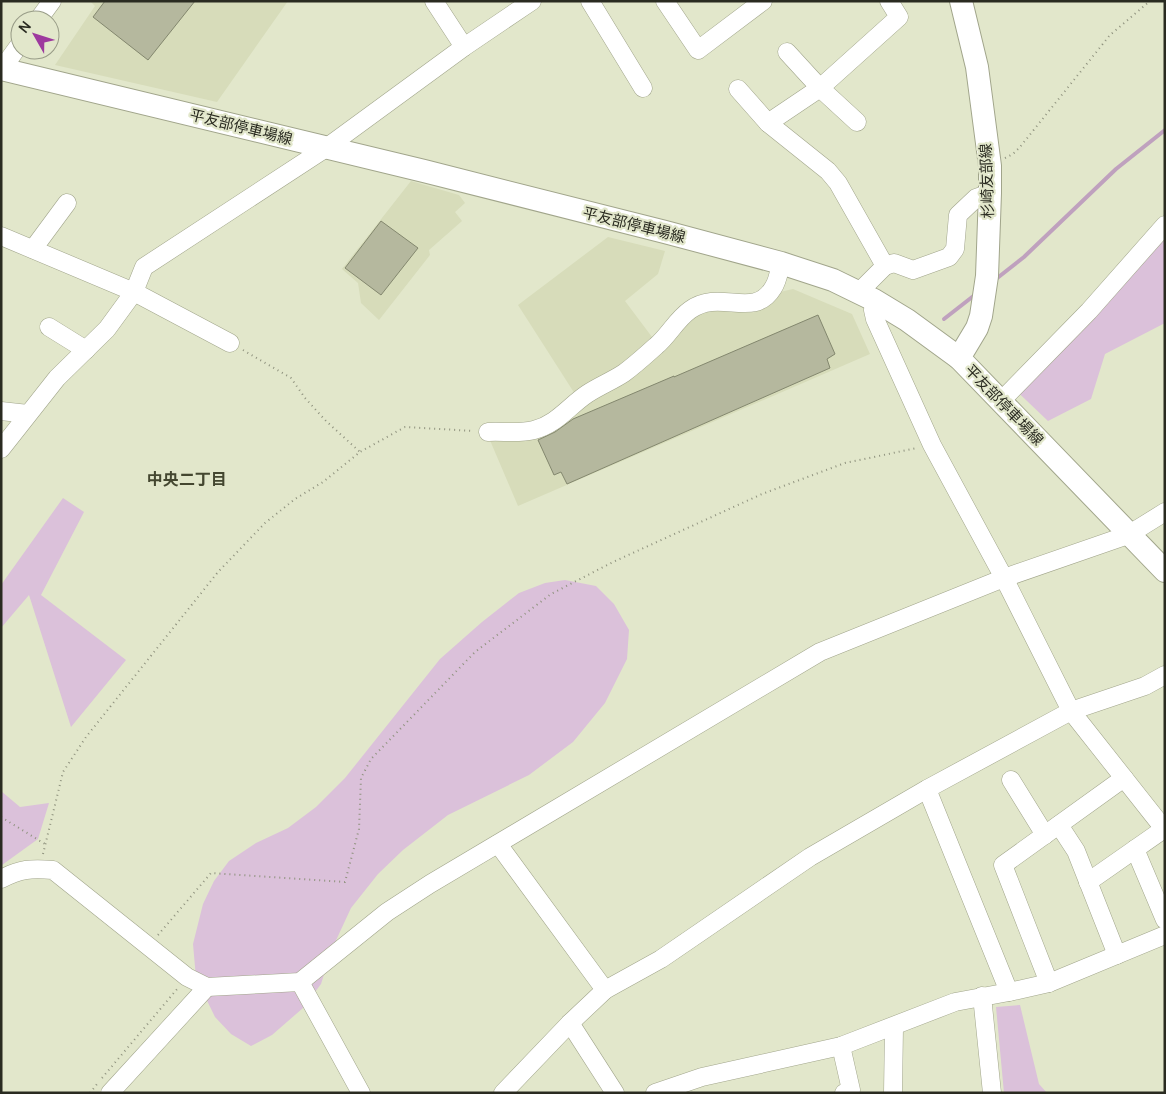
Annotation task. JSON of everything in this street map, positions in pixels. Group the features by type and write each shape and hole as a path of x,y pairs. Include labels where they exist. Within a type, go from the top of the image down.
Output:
{"main road":[{"name":"杉崎友部線","path":"959,358 977,328 981,316 987,276 990,193 990,166 977,67 961,1"},
{"name":"平友部停車場線","path":"2,69 326,148 781,263 833,280 866,296 923,330 959,358 1165,571"}],"street":[{"path":"434,1 464,47"},
{"path":"1,449 57,378 107,329 134,292 144,267 326,148 464,47 532,1"},
{"path":"590,1 643,88"},
{"path":"665,1 698,50 744,7 762,1"},
{"path":"768,123 820,88 899,17 888,1"},
{"path":"787,52 820,88 857,122"},
{"path":"2,69 10,58"},
{"path":"738,88 768,123 828,171 838,183 885,266"},
{"path":"990,193 976,198 958,215 955,250 949,257 913,270 894,263 885,266 866,296 932,445 1004,578 1071,711 1164,830 1088,882"},
{"path":"33,249 67,204"},
{"path":"1001,401 1089,311 1165,225"},
{"path":"1,236 134,292 230,343"},
{"path":"488,432 504,433 532,430 550,424 586,395 625,372 658,344 676,322 691,309 706,302 757,303 765,299 774,286 781,263"},
{"path":"49,327 86,350"},
{"path":"1,411 28,414"},
{"path":"1,879 17,870 53,870 188,977 208,987 300,982 387,912 430,884 820,652 1004,578 1128,534 1165,512"},
{"path":"502,1093 605,990 661,959 810,857 927,789 1071,711 1145,686 1165,675"},
{"path":"1049,983 1003,865 1124,778"},
{"path":"1011,780 1052,830 1076,851 1117,955"},
{"path":"927,789 1009,992"},
{"path":"498,844 605,990"},
{"path":"1135,850 1165,920"},
{"path":"655,1093 702,1078 841,1046 956,1002 1049,983 1165,935"},
{"path":"300,982 361,1093"},
{"path":"110,1093 208,987"},
{"path":"982,996 992,1093"},
{"path":"570,1023 615,1093"},
{"path":"893,1093 894,1027"},
{"path":"841,1046 852,1090 844,1093"}],"path":[{"path":"990,166 1013,154 1020,147 1110,35 1150,1"},
{"path":"230,343 291,378 305,398 326,421 360,452"},
{"path":"40,869 63,772 86,737 218,572 265,523 295,499 323,482 360,452 405,427 488,432"},
{"path":"149,946 211,873 345,882 359,829 362,778 371,759 474,652 551,594 613,562 762,494 845,463 932,445"},
{"path":"1,817 45,844"},
{"path":"90,1093 188,977"}],"shaded area":[{"path":"90,1 288,1 217,102 55,65 95,6"},
{"path":"411,181 459,195 465,203 455,212 462,221 429,250 430,255 379,320 361,303 358,283 342,269"},
{"path":"1165,234 1165,323 1105,354 1091,399 1048,421 1008,383"},
{"path":"608,237 665,251 658,274 625,301 661,349 685,323 712,307 745,313 755,312 773,302 780,292 793,289 852,314 870,354 518,506 489,438 582,405 518,305"},
{"path":"63,498 84,512 41,595 126,660 71,727 29,595 1,628 1,585"},
{"path":"565,580 596,586 614,604 629,630 627,659 605,703 573,742 529,775 448,815 403,850 378,874 351,908 332,949 321,984 303,1008 272,1035 251,1046 231,1034 215,1017 196,978 193,944 203,904 214,881 229,861 256,843 288,828 316,807 345,778 440,659 482,622 519,593 545,583"},
{"path":"1,791 20,807 49,803 38,839 2,865"},
{"path":"1020,1005 1039,1084 1047,1093 1004,1093 996,1007"}],"building":[{"path":"105,1 195,1 148,60 93,17"},
{"path":"381,221 418,248 381,295 345,268"},
{"path":"818,315 835,354 827,359 830,368 567,484 561,472 554,475 538,440 555,432 573,419"}],"waterway":[{"path":"996,279 1024,257 1116,169 1165,130"},
{"path":"944,319 976,294"}],"district":[{"name":"中央二丁目","path":"187,479"}]}
